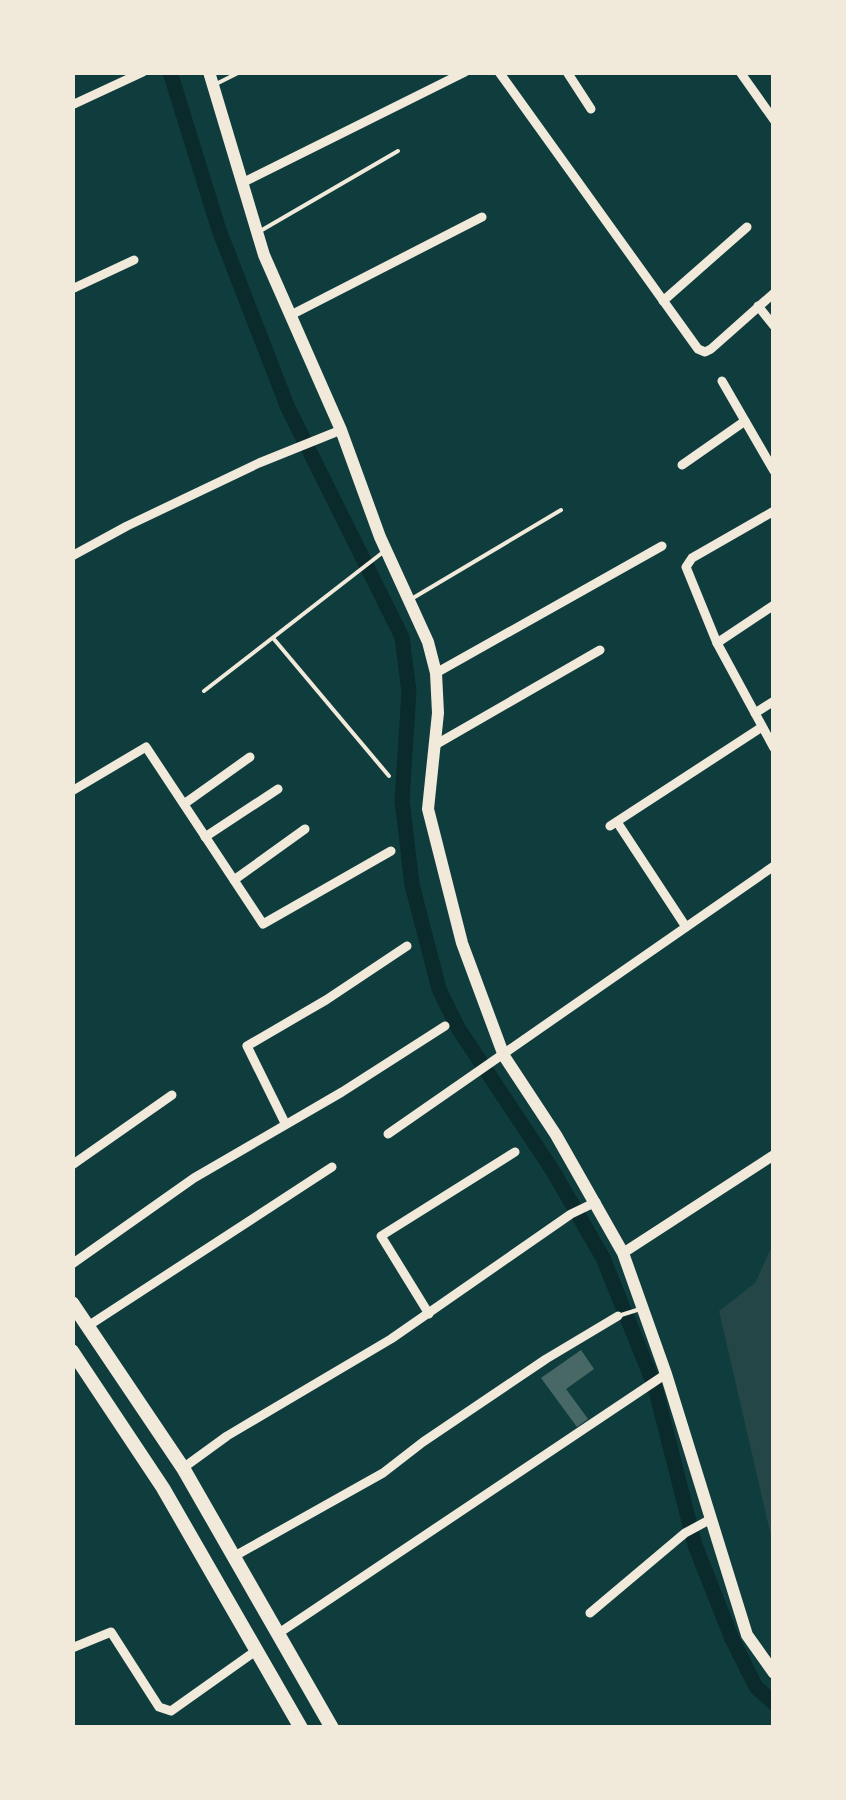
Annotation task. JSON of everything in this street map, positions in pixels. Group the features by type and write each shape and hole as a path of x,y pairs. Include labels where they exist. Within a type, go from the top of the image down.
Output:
{"highway":[{"path":"72,1302 183,1468 332,1728"},
{"path":"72,1351 163,1488 301,1728"}],"main road":[{"path":"212,79 264,256 428,642 436,673 438,713 428,809 462,942 504,1056 596,1202 623,1253 637,1310 748,1635 774,1674"}],"street":[{"path":"72,105 143,72"},
{"path":"242,182 465,72"},
{"path":"499,72 698,349 705,352 774,293"},
{"path":"568,72 591,109"},
{"path":"740,72 774,120"},
{"path":"291,315 482,217"},
{"path":"664,301 747,227"},
{"path":"72,289 134,260"},
{"path":"758,306 774,326"},
{"path":"722,381 774,471"},
{"path":"682,465 745,421"},
{"path":"72,556 126,526 341,430"},
{"path":"774,511 692,558 686,568 717,643 774,748"},
{"path":"436,673 662,546"},
{"path":"717,643 774,605"},
{"path":"435,745 600,650"},
{"path":"755,713 774,701"},
{"path":"686,927 614,824 762,727"},
{"path":"72,791 146,747 264,924 391,851"},
{"path":"184,804 250,757"},
{"path":"205,836 278,790"},
{"path":"234,880 305,829"},
{"path":"388,1134 774,866"},
{"path":"285,1123 247,1046 407,946"},
{"path":"72,1264 194,1178 446,1026"},
{"path":"72,1164 172,1096"},
{"path":"429,1314 380,1236 515,1152"},
{"path":"623,1253 774,1155"},
{"path":"88,1326 332,1167"},
{"path":"183,1468 227,1436 429,1314 571,1214 596,1202"},
{"path":"234,1557 384,1473 423,1442 618,1316"},
{"path":"279,1633 660,1378"},
{"path":"590,1613 685,1533 711,1519"},
{"path":"72,1648 111,1632 159,1708 171,1711 257,1650"}],"lane":[{"path":"212,79 240,72"},
{"path":"258,232 398,151"},
{"path":"409,600 561,510"},
{"path":"204,690 386,550"},
{"path":"272,637 388,776"},
{"path":"618,1316 637,1310"}],"shaded area":[{"path":"773,1244 773,1545 719,1311 755,1283"}],"building":[{"path":"581,1350 594,1369 566,1389 588,1419 577,1427 541,1378"}],"waterway":[{"path":"170,72 219,230 288,408 402,637 409,692 402,800 412,885 439,989 458,1028 553,1171 603,1258 655,1387 695,1545 732,1639 756,1687 774,1703"}]}
